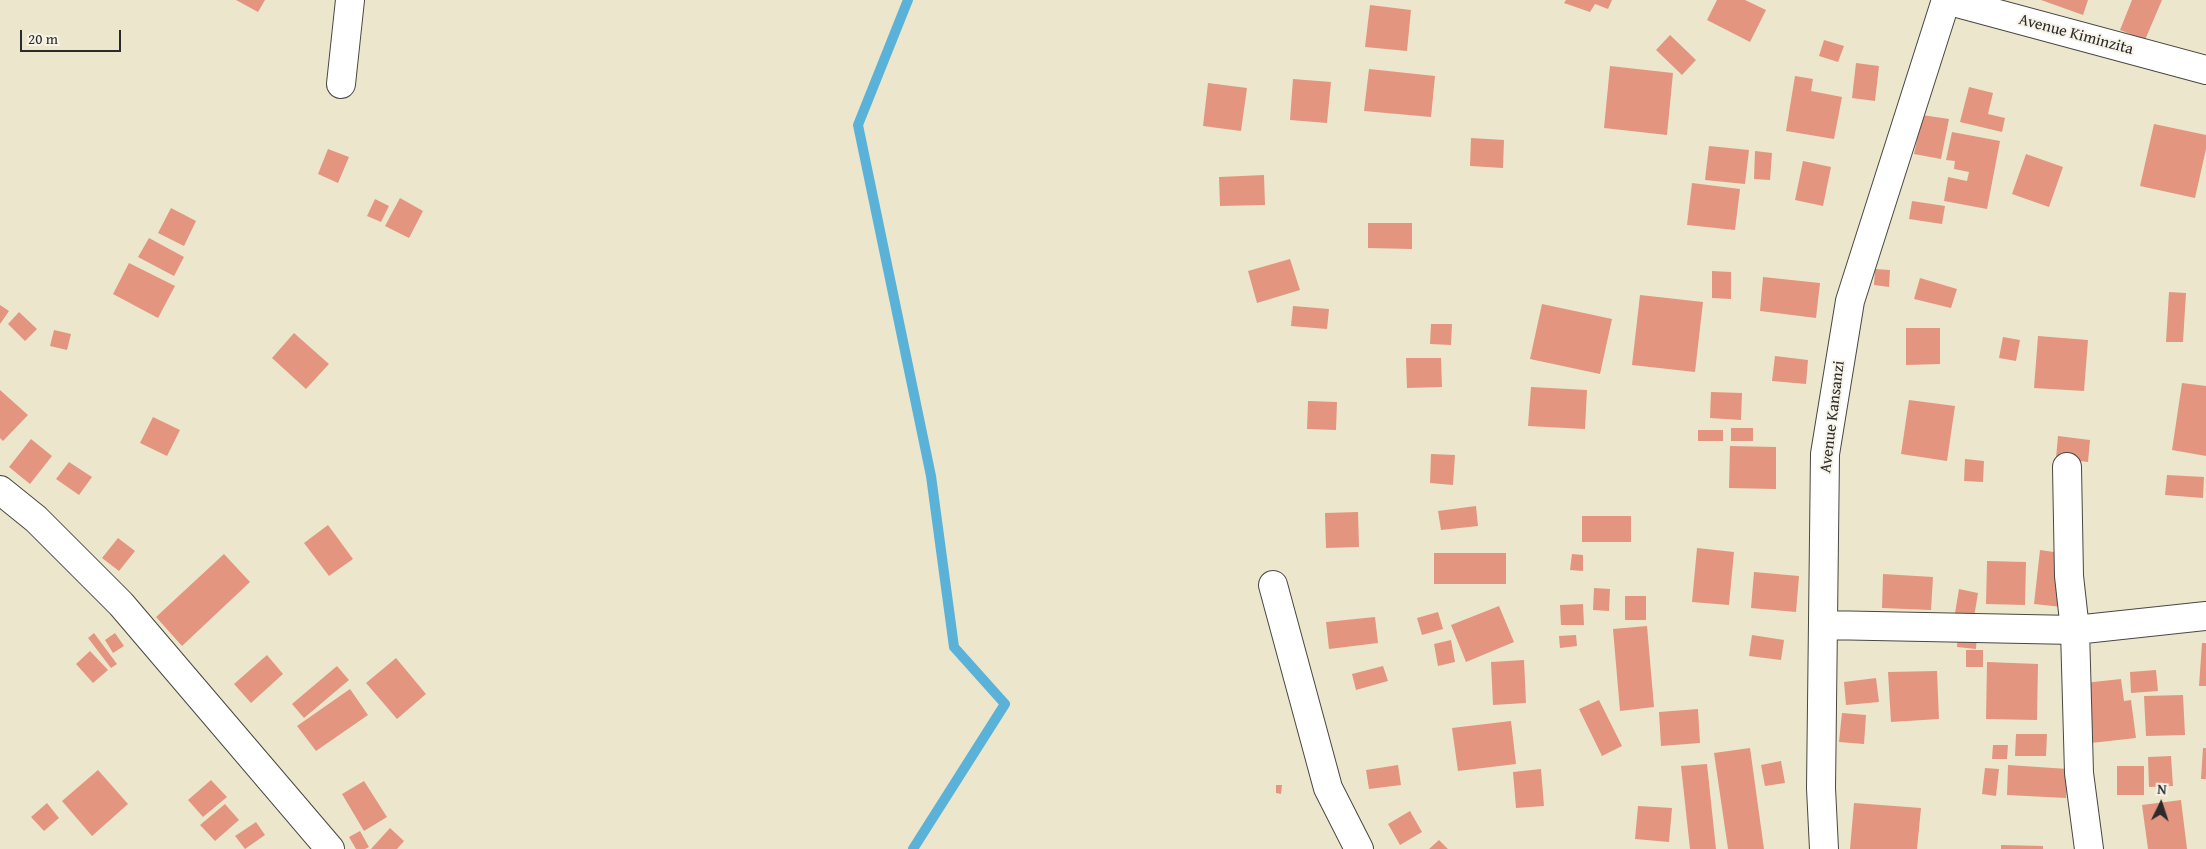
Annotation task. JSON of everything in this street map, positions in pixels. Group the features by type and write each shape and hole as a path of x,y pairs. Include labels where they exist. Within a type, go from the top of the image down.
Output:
{"street":[{"path":"341,84 350,0"},
{"name":"Avenue Kiminzita","path":"1946,0 2206,70"},
{"name":"Avenue Kansanzi","path":"1824,849 1821,788 1825,454 1850,301 1946,0"},
{"path":"2067,467 2070,576 2075,630 2079,773 2089,849"},
{"path":"0,490 36,519 121,604 330,849"},
{"path":"1273,585 1328,788 1359,849"},
{"path":"1824,625 2075,630 2206,616"}],"building":[{"path":"236,0 265,0 258,12"},
{"path":"1566,0 1612,0 1608,9 1595,4 1590,12 1564,3"},
{"path":"1717,0 1745,0 1766,10 1750,42 1707,20"},
{"path":"2041,0 2088,0 2083,15"},
{"path":"2132,0 2162,0 2145,40 2120,30"},
{"path":"1370,5 1411,10 1407,51 1365,47"},
{"path":"1670,35 1696,60 1682,75 1656,50"},
{"path":"1824,40 1844,46 1838,62 1819,56"},
{"path":"1856,63 1879,66 1875,101 1852,98"},
{"path":"1610,66 1673,73 1667,135 1604,128"},
{"path":"1369,69 1435,76 1431,117 1364,111"},
{"path":"1795,76 1813,79 1811,91 1842,97 1834,139 1786,131"},
{"path":"1293,79 1331,82 1327,123 1290,120"},
{"path":"1208,83 1247,88 1241,131 1203,126"},
{"path":"1969,87 1993,93 1988,114 2005,118 2002,132 1960,122"},
{"path":"1922,115 1949,119 1941,159 1914,154"},
{"path":"2154,124 2206,135 2206,149 2195,198 2140,186"},
{"path":"1952,132 2000,141 1987,209 1944,201 1948,177 1967,181 1969,172 1954,169 1955,161 1946,160"},
{"path":"1471,138 1504,140 1503,168 1470,166"},
{"path":"1709,146 1749,150 1745,184 1705,180"},
{"path":"328,149 349,157 338,183 318,174"},
{"path":"1755,151 1772,153 1770,180 1754,179"},
{"path":"2026,154 2063,167 2049,207 2012,194"},
{"path":"1803,161 1831,167 1823,206 1795,200"},
{"path":"1264,175 1265,205 1220,206 1219,177"},
{"path":"1692,183 1740,189 1735,230 1687,225"},
{"path":"400,198 423,211 409,238 385,226"},
{"path":"375,199 389,206 381,222 367,216"},
{"path":"1912,201 1945,206 1942,224 1909,219"},
{"path":"171,208 196,221 184,246 158,233"},
{"path":"1368,223 1412,223 1412,249 1368,248"},
{"path":"149,238 184,257 174,276 138,257"},
{"path":"1290,259 1300,290 1257,303 1248,271"},
{"path":"129,263 175,286 158,318 113,294"},
{"path":"1875,269 1890,270 1889,287 1874,285"},
{"path":"1712,271 1731,272 1731,299 1712,298"},
{"path":"1763,277 1820,283 1816,318 1760,311"},
{"path":"1920,278 1957,289 1951,308 1914,299"},
{"path":"2169,292 2186,293 2183,342 2166,342"},
{"path":"1640,295 1703,302 1695,372 1632,365"},
{"path":"1542,304 1612,319 1600,374 1530,359"},
{"path":"0,305 9,311 0,324"},
{"path":"1293,306 1329,309 1327,329 1291,326"},
{"path":"19,312 37,329 25,341 8,324"},
{"path":"1431,324 1452,324 1451,345 1430,344"},
{"path":"1906,328 1940,328 1940,364 1906,365"},
{"path":"54,330 71,334 67,350 50,346"},
{"path":"294,333 329,364 306,389 272,358"},
{"path":"2038,336 2088,340 2084,391 2034,388"},
{"path":"2003,337 2020,340 2016,361 1999,358"},
{"path":"1775,356 1808,360 1806,384 1772,381"},
{"path":"1406,358 1441,358 1442,387 1407,388"},
{"path":"2182,383 2206,386 2206,456 2172,450"},
{"path":"1531,387 1587,390 1585,429 1528,426"},
{"path":"0,390 28,415 3,441 0,438"},
{"path":"1711,392 1742,393 1741,420 1710,418"},
{"path":"1909,400 1955,406 1947,461 1901,454"},
{"path":"1308,401 1337,402 1336,430 1307,429"},
{"path":"153,417 180,430 167,456 140,443"},
{"path":"1731,428 1753,428 1753,441 1731,441"},
{"path":"1698,430 1723,430 1723,441 1698,441"},
{"path":"2058,436 2090,440 2088,462 2056,458"},
{"path":"31,439 52,456 30,484 9,467"},
{"path":"1730,446 1776,447 1776,489 1729,488"},
{"path":"1431,454 1455,455 1453,485 1430,483"},
{"path":"1965,459 1984,461 1983,482 1964,481"},
{"path":"69,462 92,477 79,495 56,479"},
{"path":"2167,475 2204,477 2203,498 2165,495"},
{"path":"1476,506 1478,526 1441,530 1438,511"},
{"path":"1358,512 1359,547 1326,548 1325,513"},
{"path":"1582,516 1631,516 1631,542 1582,542"},
{"path":"328,525 353,559 329,576 304,543"},
{"path":"118,538 135,551 119,571 102,558"},
{"path":"1697,548 1734,552 1729,605 1692,602"},
{"path":"2040,550 2068,554 2062,607 2034,604"},
{"path":"1434,553 1506,553 1506,584 1434,584"},
{"path":"224,554 250,582 182,646 156,617"},
{"path":"1572,554 1583,555 1583,571 1570,570"},
{"path":"1987,561 2026,562 2025,605 1986,604"},
{"path":"1754,572 1799,576 1796,612 1751,608"},
{"path":"1883,574 1933,577 1931,610 1882,608"},
{"path":"1594,588 1610,589 1609,611 1593,610"},
{"path":"1959,589 1978,593 1973,623 1954,619"},
{"path":"1625,596 1646,596 1646,620 1625,620"},
{"path":"1583,604 1584,625 1561,625 1560,605"},
{"path":"1499,606 1514,642 1466,662 1451,625"},
{"path":"1438,612 1443,629 1422,635 1417,618"},
{"path":"1375,617 1378,643 1329,649 1326,622"},
{"path":"1647,626 1654,707 1620,711 1613,629"},
{"path":"94,633 117,664 111,668 88,638"},
{"path":"115,633 124,646 113,653 105,640"},
{"path":"1958,633 1977,634 1976,649 1957,647"},
{"path":"1576,635 1577,646 1560,648 1559,636"},
{"path":"1752,635 1784,640 1781,660 1749,656"},
{"path":"1451,640 1455,662 1438,666 1434,644"},
{"path":"2202,643 2206,643 2206,686 2199,686"},
{"path":"1966,650 1983,650 1983,667 1966,667"},
{"path":"90,651 108,670 93,683 76,664"},
{"path":"267,655 283,674 251,703 234,684"},
{"path":"396,658 426,694 397,719 366,683"},
{"path":"1524,660 1526,703 1493,705 1491,662"},
{"path":"1987,662 2038,664 2037,720 1986,719"},
{"path":"337,666 349,680 304,718 292,704"},
{"path":"1383,666 1388,681 1356,690 1352,674"},
{"path":"2156,670 2158,691 2131,693 2130,672"},
{"path":"1937,671 1939,719 1891,722 1888,672"},
{"path":"1876,678 1879,702 1846,705 1844,682"},
{"path":"2121,679 2124,701 2131,700 2136,738 2091,743 2084,683"},
{"path":"350,689 368,715 316,751 297,726"},
{"path":"2183,695 2185,735 2146,736 2144,696"},
{"path":"1599,700 1622,746 1602,756 1579,709"},
{"path":"1698,709 1700,743 1661,746 1659,712"},
{"path":"1842,713 1866,715 1864,744 1839,742"},
{"path":"1511,721 1516,764 1458,771 1452,728"},
{"path":"2016,734 2047,734 2046,756 2015,756"},
{"path":"1993,745 2008,745 2007,759 1992,759"},
{"path":"1750,748 1764,849 1728,849 1714,753"},
{"path":"2203,748 2206,748 2206,779 2201,779"},
{"path":"2171,756 2173,786 2149,787 2148,757"},
{"path":"1781,761 1785,783 1765,786 1761,765"},
{"path":"1707,764 1716,849 1690,849 1681,766"},
{"path":"1398,765 1401,785 1369,789 1366,770"},
{"path":"2008,765 2068,769 2066,798 2007,795"},
{"path":"2117,766 2144,766 2144,795 2117,795"},
{"path":"1985,768 1999,769 1996,796 1982,794"},
{"path":"1541,769 1544,806 1516,808 1513,772"},
{"path":"98,770 128,804 92,836 62,801"},
{"path":"211,780 227,797 203,817 188,800"},
{"path":"364,781 387,817 364,831 342,794"},
{"path":"1276,785 1282,785 1281,794 1276,793"},
{"path":"2181,800 2187,849 2148,849 2142,805"},
{"path":"47,803 59,818 44,831 31,817"},
{"path":"1854,803 1921,808 1917,849 1850,849"},
{"path":"225,804 239,820 215,841 200,825"},
{"path":"1638,806 1672,808 1669,842 1635,839"},
{"path":"1410,811 1422,832 1400,845 1388,824"},
{"path":"256,822 265,835 245,849 235,836"},
{"path":"390,828 404,841 397,849 371,849"},
{"path":"360,831 369,847 365,849 356,849 349,837"},
{"path":"1439,840 1448,849 1429,849"},
{"path":"2001,845 2043,846 2043,849 2001,849"}],"waterway":[{"path":"908,0 858,125 931,476 954,647 1005,704 913,849"}]}
